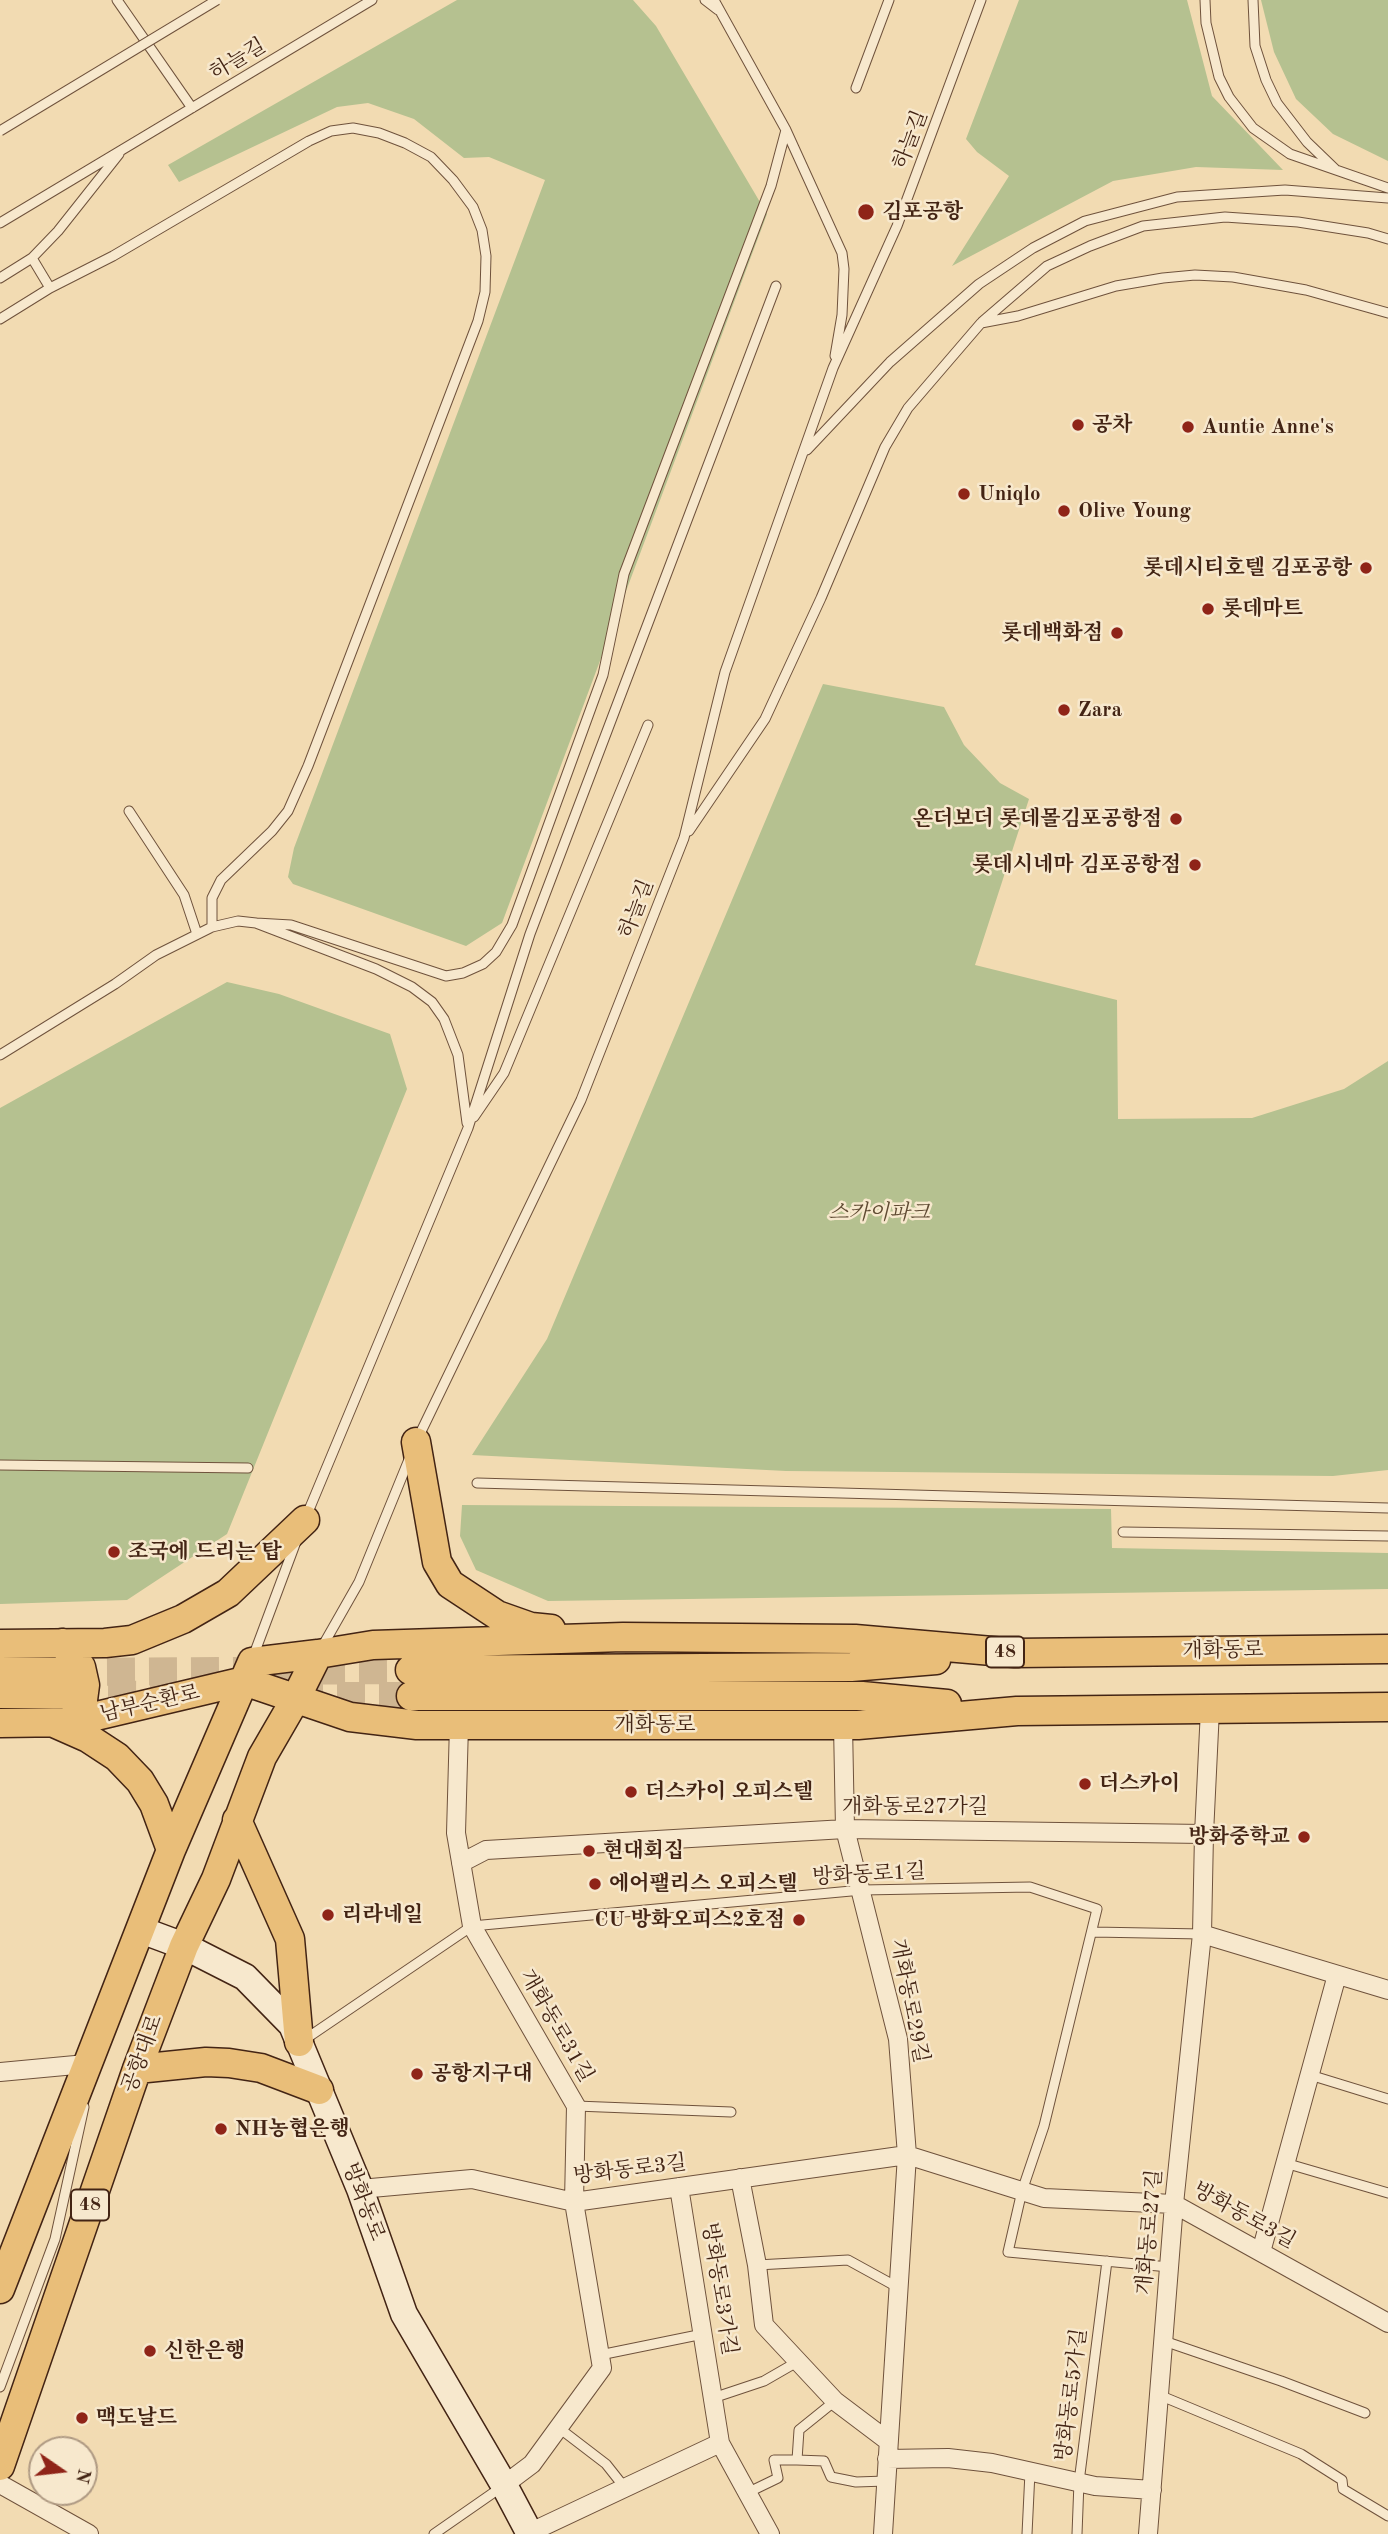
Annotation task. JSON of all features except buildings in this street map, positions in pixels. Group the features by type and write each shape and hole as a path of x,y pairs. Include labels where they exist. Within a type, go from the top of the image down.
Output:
{"main road":[{"path":"416,1442 437,1562 450,1584 497,1615 531,1627 623,1637"},
{"path":"0,1644 105,1643 132,1640 183,1619 228,1593 304,1520"},
{"name":"개화동로","path":"318,1654 373,1645 623,1637 855,1639 1015,1653"},
{"path":"62,1643 81,1667 85,1685 83,1700 63,1722 117,1757 132,1773 154,1804 171,1850"},
{"path":"417,1725 403,1702 405,1660 420,1643"},
{"name":"개화동로","path":"1017,1711 862,1696 410,1683 851,1667 1015,1653 1388,1649"},
{"name":"남부순환로","path":"0,1723 63,1722 318,1654"},
{"name":"공항대로","path":"0,2466 137,2069 184,1945 216,1879 262,1757 318,1654"},
{"path":"0,1672 66,1683 0,1695"},
{"path":"248,1672 295,1700"},
{"name":"48","path":"0,2289 171,1850 248,1672"},
{"name":"개화동로","path":"295,1700 350,1717 417,1725 843,1725 1017,1711 1388,1707"},
{"path":"237,1820 290,1939 299,2042"},
{"name":"방화동로","path":"141,1930 184,1945 246,1978 292,2025 360,2189 404,2314 504,2484 529,2534"},
{"path":"137,2069 229,2063 261,2068 319,2090"}],"street":[{"name":"개화동로27길","path":"1148,2534 1174,2204 1202,1934 1210,1709"},
{"name":"개화동로31길","path":"459,1725 456,1833 472,1926 576,2106 574,2202 603,2368 532,2464 504,2484"},
{"name":"개화동로29길","path":"843,1725 845,1829 898,2039 908,2155 883,2534"},
{"name":"개화동로27가길","path":"461,1863 486,1850 845,1829 1204,1834"},
{"path":"1202,1934 1388,1990"},
{"path":"1261,2252 1337,1975"},
{"path":"0,2072 86,2064"},
{"name":"방화동로3길","path":"360,2189 472,2179 574,2202 908,2155 1044,2198 1174,2204 1388,2323"},
{"path":"740,2178 757,2265 764,2325 835,2401 888,2450 992,2463 1095,2486 1152,2490"},
{"name":"방화동로3가길","path":"679,2187 720,2443 770,2534"},
{"name":"방화동로","path":"529,2534 720,2443"},
{"path":"0,2484 89,2534"}],"lane":[{"path":"117,0 192,108"},
{"path":"0,131 217,0"},
{"name":"하늘길","path":"0,223 372,0"},
{"name":"하늘길","path":"705,0 719,11"},
{"name":"하늘길","path":"714,0 786,130 842,253 842,315 833,368"},
{"path":"856,88 889,0"},
{"name":"하늘길","path":"318,1654 359,1582 416,1442 581,1100 684,838 724,672 833,368 897,226 981,0"},
{"path":"1205,0 1206,23 1219,76 1242,116 1253,128 1282,149 1338,173 1388,188"},
{"path":"1252,0 1255,46 1277,103 1307,142 1338,173"},
{"path":"0,319 50,288 113,256 309,141 331,131 353,128 379,133 405,143 431,158 453,180 472,206 482,230 486,256 485,292 478,321 308,766 289,811 221,880 212,898 212,927"},
{"path":"0,1055 115,984 156,955 212,927 238,921 291,925 446,976 463,973 483,964 496,952 512,925 603,675 624,575 771,186 786,130"},
{"name":"하늘길","path":"0,278 32,258 66,222 122,150"},
{"path":"804,454 890,362 979,284 1033,248 1086,221 1177,197 1285,190 1388,198"},
{"path":"684,838 765,719 821,598 885,447 908,408 981,323 1047,267 1090,246 1143,226 1225,217 1297,222 1368,233 1388,239"},
{"path":"32,258 50,288"},
{"path":"981,323 1018,316 1116,286 1195,275 1233,277 1306,290 1388,313"},
{"path":"248,1672 304,1520 468,1128 530,933 776,286"},
{"path":"468,1128 504,1073 648,724"},
{"path":"129,811 184,895 197,934"},
{"path":"256,923 376,969 412,987 432,1002 451,1032 458,1055 468,1128"},
{"path":"0,1465 248,1468"},
{"path":"477,1483 1388,1507"},
{"path":"1123,1532 1388,1536"},
{"name":"방화동로1길","path":"299,2042 472,1926 862,1890 1030,1887 1097,1909 1044,2126 1022,2192"},
{"path":"1093,1932 1202,1934"},
{"path":"0,2387 55,2239 101,2030"},
{"path":"1310,2075 1388,2099"},
{"path":"576,2106 731,2112"},
{"path":"1285,2163 1388,2193"},
{"path":"1022,2192 1008,2252 1169,2267"},
{"path":"757,2265 848,2260 899,2288"},
{"name":"방화동로5가길","path":"1077,2534 1079,2482 1107,2261"},
{"path":"600,2355 703,2334"},
{"path":"1164,2341 1365,2413"},
{"path":"713,2398 764,2381 797,2362"},
{"path":"1159,2395 1301,2454 1342,2480 1343,2489 1388,2516"},
{"path":"797,2460 799,2430 835,2401"},
{"path":"559,2427 606,2464 625,2488"},
{"path":"747,2493 778,2478 774,2460 824,2461 831,2477 856,2482 886,2481"},
{"path":"1027,2534 1030,2472"},
{"path":"434,2534 504,2484"}],"green space":[{"path":"457,0 633,0 656,26 767,214 502,923 466,946 293,884 288,877 294,848 545,180 489,157 464,158 414,119 368,103 337,107 179,182 168,165"},
{"path":"1019,0 1187,0 1212,96 1283,170 1196,167 1113,181 952,266 1009,176 977,152 966,139"},
{"path":"1261,0 1388,0 1388,161 1333,134 1296,99 1274,52"},
{"name":"스카이파크","path":"823,684 944,707 964,745 1000,783 1029,799 975,965 1117,1000 1118,1119 1252,1118 1344,1089 1388,1061 1388,1470 1333,1476 786,1471 472,1455 547,1339"},
{"path":"227,982 279,994 390,1034 407,1089 227,1534 127,1600 0,1604 0,1108"},
{"path":"462,1505 1111,1509 1112,1548 1388,1553 1388,1589 548,1601 476,1570 460,1536"}],"tunnel":[{"path":"65,1672 410,1670"},
{"path":"66,1694 163,1695"},
{"path":"295,1696 411,1696"}],"place":[{"name":"김포공항","path":"866,212"},
{"name":"공차","path":"1078,425"},
{"name":"Auntie Anne's","path":"1188,427"},
{"name":"Uniqlo","path":"964,494"},
{"name":"Olive Young","path":"1064,511"},
{"name":"롯데시티호텔 김포공항","path":"1366,568"},
{"name":"롯데마트","path":"1208,609"},
{"name":"롯데백화점","path":"1117,633"},
{"name":"Zara","path":"1064,710"},
{"name":"온더보더 롯데몰김포공항점","path":"1176,819"},
{"name":"롯데시네마 김포공항점","path":"1195,865"},
{"name":"조국에 드리는 탑","path":"114,1552"},
{"name":"더스카이","path":"1085,1784"},
{"name":"더스카이 오피스텔","path":"631,1792"},
{"name":"방화중학교","path":"1304,1837"},
{"name":"현대회집","path":"589,1851"},
{"name":"에어팰리스 오피스텔","path":"595,1884"},
{"name":"리라네일","path":"328,1915"},
{"name":"CU 방화오피스2호점","path":"799,1920"},
{"name":"공항지구대","path":"417,2074"},
{"name":"NH농협은행","path":"221,2129"},
{"name":"신한은행","path":"150,2351"},
{"name":"맥도날드","path":"82,2418"}]}
